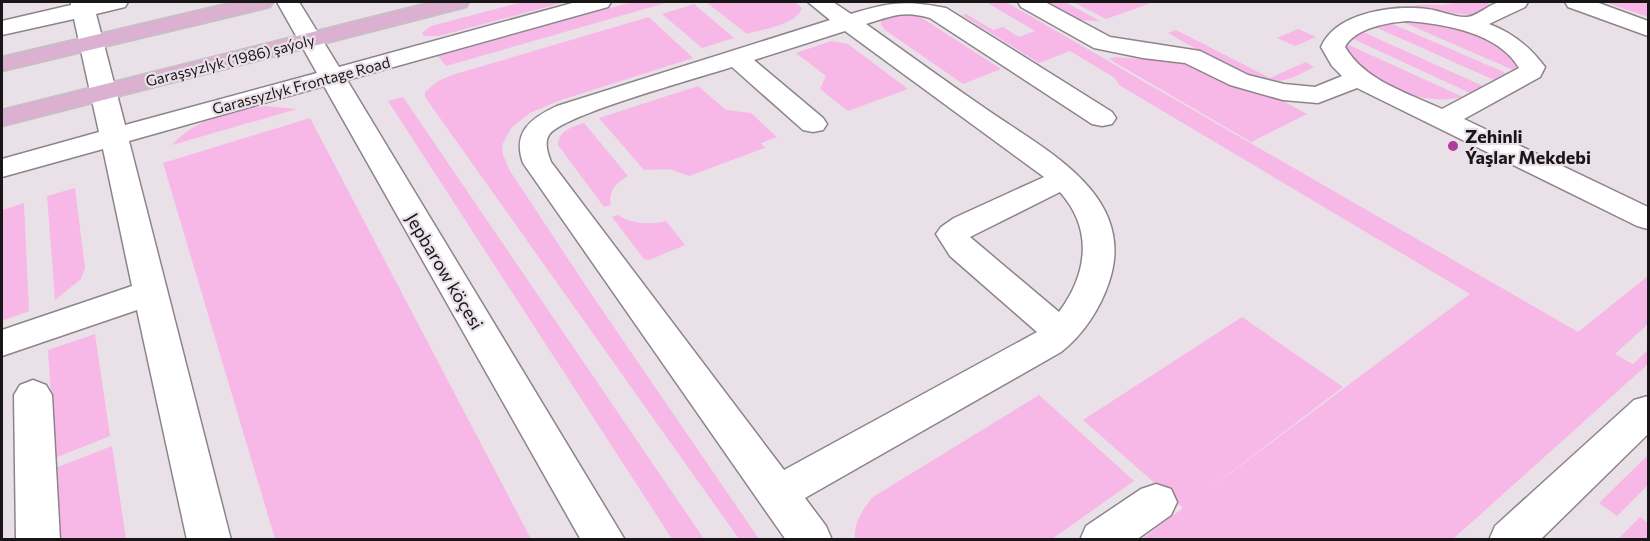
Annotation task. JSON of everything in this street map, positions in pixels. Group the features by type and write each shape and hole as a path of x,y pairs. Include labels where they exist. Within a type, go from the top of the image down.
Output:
{"main road":[{"path":"2,64 262,2"},
{"name":"Garaşsyzlyk (1986) şaýoly","path":"2,118 458,2"}],"street":[{"path":"2,28 83,5 117,2"},
{"name":"Jepbarow köçesi","path":"288,2 604,540"},
{"name":"Garassyzlyk Frontage Road","path":"2,168 600,2"},
{"path":"778,493 1040,349 1061,333 1089,293 1097,270 1099,248 1097,228 1089,208 1063,179 1030,152 819,2"},
{"path":"1029,2 1103,43 1134,50 1191,56 1239,80 1283,92 1318,95 1358,78"},
{"path":"1469,25 1517,2"},
{"path":"1576,2 1648,28"},
{"path":"83,5 209,540"},
{"path":"812,540 537,163 531,147 535,133 551,119 563,113 846,21 900,6 926,8 938,13 1102,118"},
{"path":"1443,120 1532,70 1516,47 1469,25 1443,18 1402,14 1379,17 1340,35 1333,47 1341,61 1358,78 1443,120 1648,219"},
{"path":"735,57 813,124"},
{"path":"1061,333 961,248 952,234 965,225 1063,179"},
{"path":"2,343 150,293"},
{"path":"33,395 38,540"},
{"path":"1510,540 1648,411"},
{"path":"1101,540 1156,502"}],"shaded area":[{"path":"522,2 565,2 439,36 424,36 422,33 431,26"},
{"path":"632,2 669,2 446,66 438,56"},
{"path":"706,2 794,2 802,8 793,19 747,34"},
{"path":"986,2 1006,2 1578,332 1648,276 1648,324 1615,354 1633,364 1648,350 1648,364 1453,539 1142,539 1183,508 1083,420 1242,317 1343,387 1197,498 1470,294 1119,85 1115,78 1070,51 1039,63 962,15 966,14 993,30 1003,27 1019,37 1035,31"},
{"path":"1045,2 1065,2 1100,21 1078,20"},
{"path":"1073,2 1154,2 1106,19"},
{"path":"1455,2 1485,2 1493,5 1470,15 1409,8 1420,5 1443,5"},
{"path":"1605,2 1648,2 1648,17"},
{"path":"694,4 734,38 702,48 662,14"},
{"path":"894,14 914,14 922,18 1001,69 963,84 885,30 881,25 881,20"},
{"path":"649,17 693,58 558,101 530,113 511,128 502,145 503,155 510,171 594,298 759,539 739,539 425,97 425,92 438,81 452,75"},
{"path":"1398,20 1452,25 1501,44 1519,66 1513,70"},
{"path":"1388,22 1506,73 1494,80 1375,27"},
{"path":"1298,29 1316,37 1295,46 1277,38"},
{"path":"1176,30 1270,78 1306,62 1314,67 1284,80 1268,81 1239,71 1168,33"},
{"path":"1363,32 1483,86 1470,93 1351,38"},
{"path":"831,41 848,44 908,89 848,111 820,89 826,76 796,53"},
{"path":"1347,44 1463,97 1424,98 1397,91 1360,69 1345,49"},
{"path":"1115,57 1186,63 1281,100 1307,114 1251,142 1109,59"},
{"path":"698,86 726,110 751,113 777,137 761,143 765,148 689,176 669,169 644,170 599,118"},
{"path":"403,97 704,539 672,539 388,101"},
{"path":"265,106 297,109 172,145 191,128 203,122 227,113"},
{"path":"310,118 531,539 275,539 163,163"},
{"path":"584,123 628,176 614,188 610,200 611,205 604,207 558,145 563,133"},
{"path":"75,188 85,268 81,279 55,300 47,196"},
{"path":"24,203 29,311 2,321 2,210"},
{"path":"618,215 641,223 666,221 685,245 649,260 644,259 612,217"},
{"path":"95,334 110,436 55,458 48,350"},
{"path":"1039,395 1134,481 1052,539 855,539 860,516 873,497"},
{"path":"112,446 126,539 60,539 55,468"},
{"path":"1648,455 1648,485 1617,516 1599,503"},
{"path":"1640,517 1648,523 1648,539 1618,539"}],"place":[{"name":"Zehinli Ýaşlar Mekdebi","path":"1453,146"}]}
